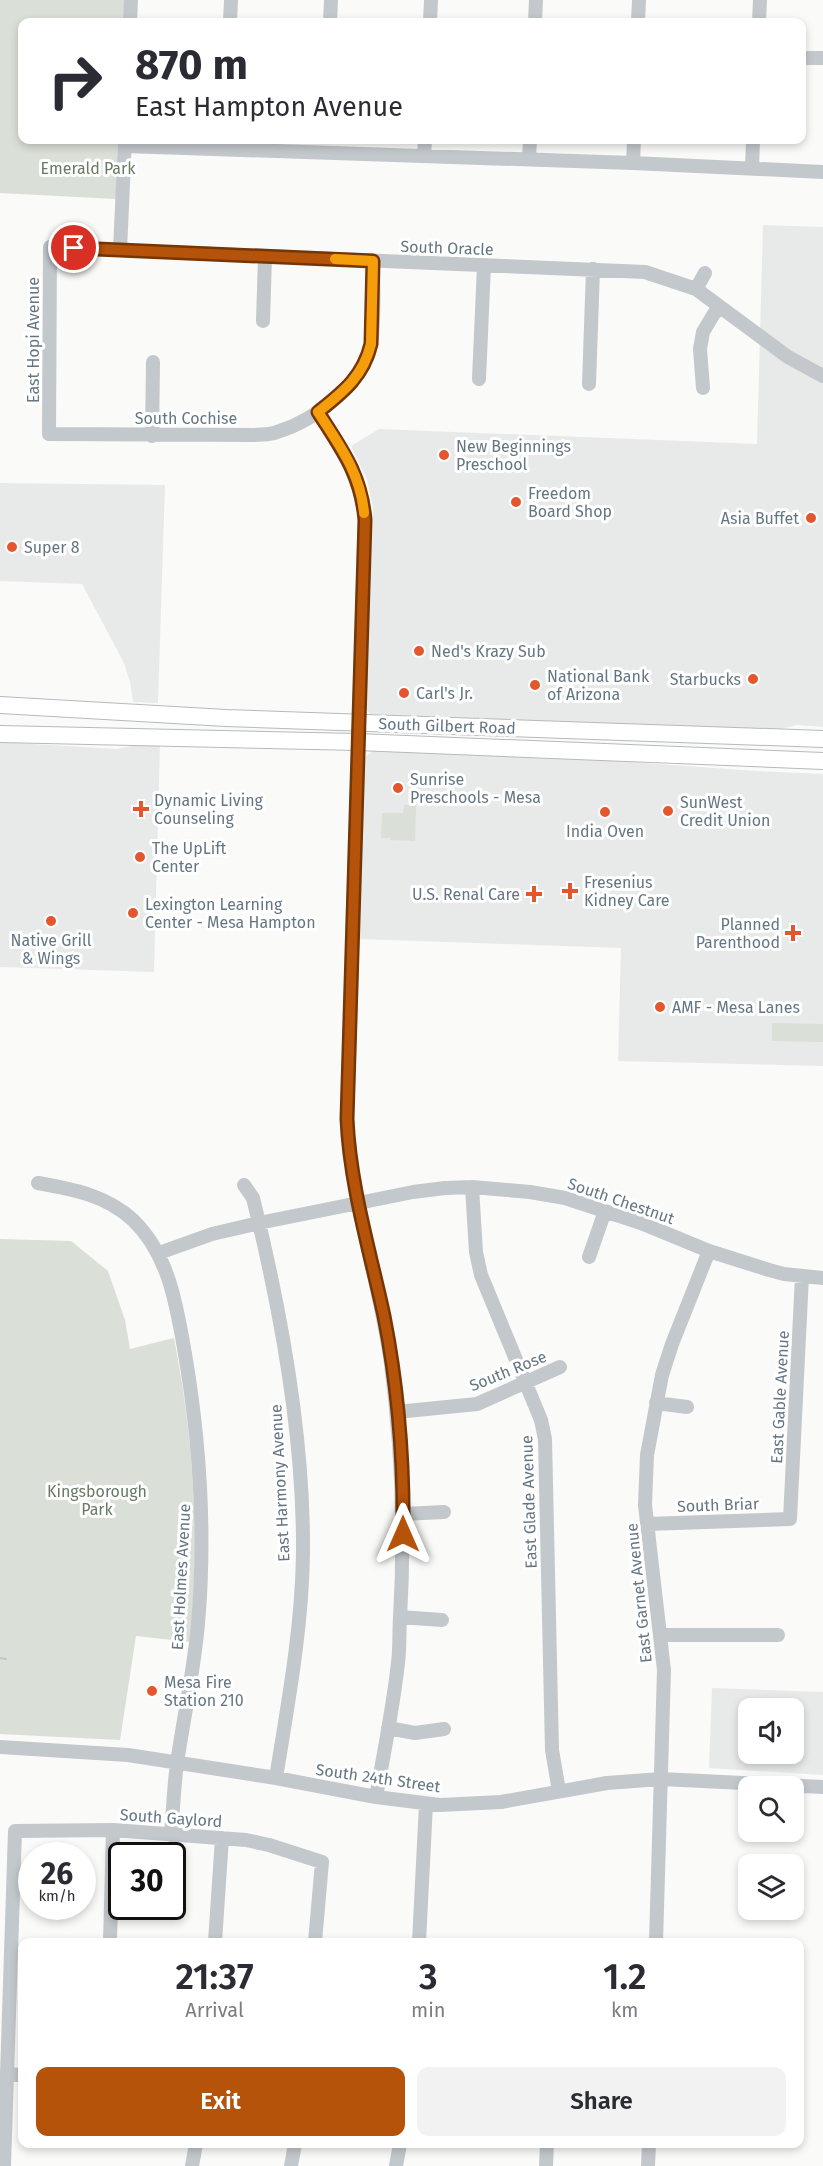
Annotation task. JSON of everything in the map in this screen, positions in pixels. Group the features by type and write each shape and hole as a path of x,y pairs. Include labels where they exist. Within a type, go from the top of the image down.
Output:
{"main road":[{"name":"South Gilbert Road","path":"0,705 225,718 823,739"},
{"name":"South Gilbert Road","path":"0,734 358,742 823,761"}],"street":[{"path":"130,0 130,18"},
{"path":"230,18 231,0"},
{"path":"330,18 331,0"},
{"path":"430,18 431,0"},
{"path":"535,18 536,0"},
{"path":"638,18 639,0"},
{"path":"759,18 760,0"},
{"path":"806,58 822,58"},
{"path":"120,250 125,144"},
{"path":"226,144 325,146 424,156 823,172"},
{"path":"424,156 425,144"},
{"path":"529,159 530,144"},
{"path":"633,163 634,144"},
{"path":"752,169 753,144"},
{"name":"South Oracle","path":"50,247 645,272 696,290 788,357 823,376"},
{"name":"East Hopi Avenue","path":"49,434 50,247"},
{"path":"263,321 265,256"},
{"name":"South Cochise","path":"49,434 152,436 274,433 295,426 318,412 353,382 363,369 371,344 373,261"},
{"path":"479,379 484,266"},
{"path":"589,384 593,269"},
{"path":"696,290 705,273"},
{"path":"703,388 700,349 703,332 718,307"},
{"path":"152,436 153,362"},
{"path":"318,412 351,465 358,481 363,502 365,534 347,1107 349,1148 384,1318 397,1412 402,1461 403,1514 398,1661 376,1797"},
{"path":"38,1183 80,1191 106,1202 132,1219 159,1252"},
{"name":"East Harmony Avenue","path":"244,1185 253,1198 260,1223 295,1416 302,1517 303,1553 298,1641 276,1778"},
{"name":"South Chestnut","path":"159,1252 212,1234 260,1223 413,1192 472,1187 530,1192 565,1198 641,1223 709,1251 769,1270 823,1278"},
{"name":"East Glade Avenue","path":"472,1187 476,1252 481,1275 541,1420 545,1439 552,1750 559,1791"},
{"path":"589,1257 605,1211"},
{"name":"East Garnet Avenue","path":"656,1938 664,1691 661,1635 647,1524 645,1479 656,1403 672,1344 709,1251"},
{"name":"East Holmes Avenue","path":"159,1252 172,1292 186,1361 199,1457 203,1546 198,1625 177,1762 171,1835"},
{"name":"East Gable Avenue","path":"790,1519 802,1276"},
{"name":"South Rose","path":"397,1412 477,1404 560,1367"},
{"path":"656,1403 687,1407"},
{"path":"403,1514 444,1512"},
{"name":"South Briar","path":"647,1524 790,1519"},
{"path":"400,1617 442,1620"},
{"path":"661,1635 778,1635"},
{"path":"388,1728 415,1732 444,1729"},
{"name":"South 24th Street","path":"0,1747 94,1752 177,1762 376,1797 426,1803 486,1804 607,1783 661,1779 823,1787"},
{"path":"419,1938 426,1803"},
{"path":"110,1938 113,1830"},
{"name":"South Gaylord","path":"6,2074 15,1831 113,1830 222,1838 269,1845 322,1862 315,1938"},
{"path":"215,1938 222,1838"},
{"path":"4,2166 6,2074 18,2075"},
{"path":"192,2166 195,2148"},
{"path":"291,2166 294,2148"},
{"path":"396,2166 399,2148"},
{"path":"546,2166 547,2148"},
{"path":"648,2166 649,2148"}],"shaded area":[{"path":"763,225 823,227 823,727 797,725 780,729 662,726 370,714 366,708 373,508 367,480 351,446 379,429 757,444"},
{"path":"0,483 165,485 158,703 133,702 124,663 82,584 0,581"},
{"path":"0,742 117,749 160,742 154,972 0,967"},
{"path":"373,751 587,759 823,774 823,1066 618,1061 621,948 359,939 364,767 365,757"},
{"path":"712,1688 823,1692 823,1775 709,1768"}],"green space":[{"name":"Emerald Park","path":"0,0 125,0 124,18 18,18 18,144 118,144 116,199 0,193"},
{"path":"404,805 416,805 415,841 381,838 382,813 403,813"},
{"path":"772,1023 823,1024 823,1042 772,1041"},
{"name":"Kingsborough Park","path":"0,1239 71,1241 108,1271 125,1320 130,1349 174,1338 186,1414 195,1527 190,1642 136,1636 120,1740 0,1734"}],"waterway":[{"path":"0,1658 6,1659"}],"slow traffic":[{"path":"335,259 373,261 371,344 363,369 353,382 318,412 345,454 358,481 364,513"}],"place":[{"name":"New Beginnings Preschool","path":"444,455"},
{"name":"Freedom Board Shop","path":"516,502"},
{"name":"Asia Buffet","path":"811,518"},
{"name":"Super 8","path":"12,547"},
{"name":"Ned's Krazy Sub","path":"419,651"},
{"name":"Starbucks","path":"753,679"},
{"name":"National Bank of Arizona","path":"535,685"},
{"name":"Carl's Jr.","path":"404,693"},
{"name":"Sunrise Preschools - Mesa","path":"398,788"},
{"name":"Dynamic Living Counseling","path":"141,809"},
{"name":"SunWest Credit Union","path":"668,811"},
{"name":"India Oven","path":"605,812"},
{"name":"The UpLift Center","path":"140,857"},
{"name":"Fresenius Kidney Care","path":"570,891"},
{"name":"U.S. Renal Care","path":"534,894"},
{"name":"Lexington Learning Center - Mesa Hampton","path":"133,913"},
{"name":"Native Grill & Wings","path":"51,921"},
{"name":"Planned Parenthood","path":"793,933"},
{"name":"AMF - Mesa Lanes","path":"660,1007"},
{"name":"Mesa Fire Station 210","path":"152,1691"}],"route":[{"path":"74,248 373,261 371,344 363,369 353,382 318,412 345,454 358,481 365,520 347,1119 355,1185 384,1318 391,1364 402,1461 403,1534"}]}
